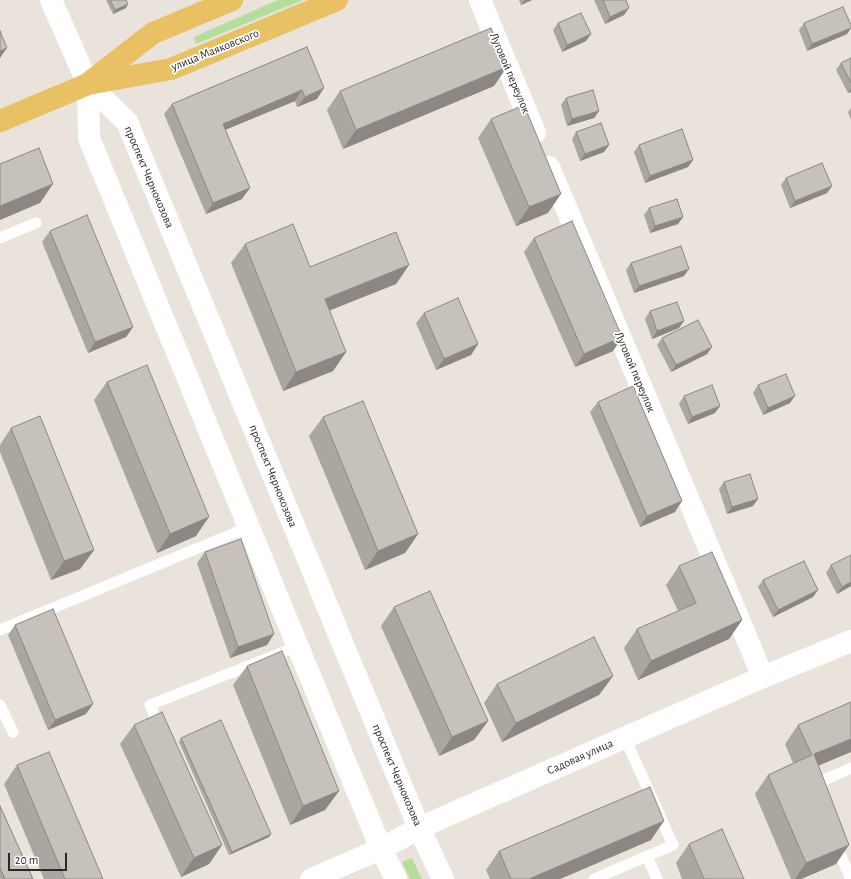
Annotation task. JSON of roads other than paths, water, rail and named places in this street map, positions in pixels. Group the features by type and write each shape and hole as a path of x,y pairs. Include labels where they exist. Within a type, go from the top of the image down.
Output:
{"main road":[{"name":"улица Маяковского","path":"88,84 153,33 232,0"},
{"name":"улица Маяковского","path":"0,121 88,84 171,69 337,0"}],"street":[{"name":"проспект Чернокозова","path":"51,0 88,84 127,122 419,828 443,879"},
{"name":"Луговой переулок","path":"480,0 763,677"},
{"name":"проспект Чернокозова","path":"88,84 89,138 381,849 396,879"},
{"name":"Садовая улица","path":"311,879 381,849 419,828 763,677 851,641"}],"lane":[{"path":"0,238 36,223"},
{"path":"0,630 249,527"},
{"path":"166,740 150,705 298,646"},
{"path":"0,705 13,732"},
{"path":"594,879 673,845 625,738"},
{"path":"817,800 811,785 851,768"},
{"path":"832,836 851,879"},
{"path":"647,856 657,879"}]}
